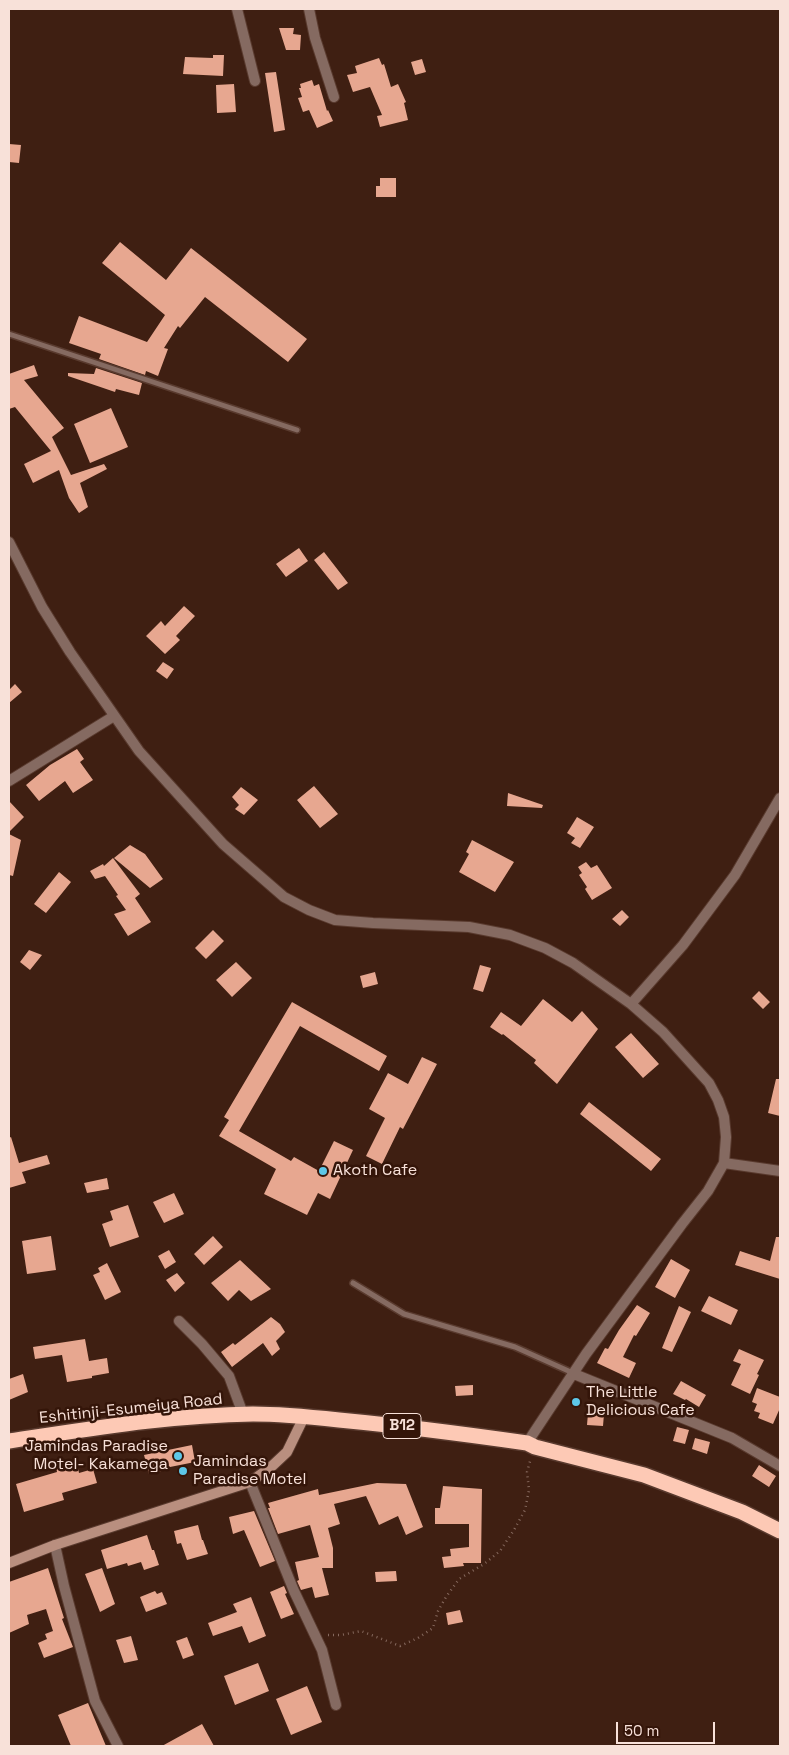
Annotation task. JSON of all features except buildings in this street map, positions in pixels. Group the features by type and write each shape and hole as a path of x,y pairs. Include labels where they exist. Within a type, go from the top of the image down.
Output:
{"highway":[{"name":"Eshitinji-Esumeiya Road","path":"9,1441 102,1427 196,1416 242,1414 304,1417 412,1427 531,1446 644,1475 742,1512 780,1531"}],"street":[{"path":"237,9 255,81"},
{"path":"309,9 315,38 334,97"},
{"path":"9,542 42,607 70,652 139,751 223,844 284,897 309,910 335,920 401,925 469,927 510,935 545,948 573,963 631,1004 663,1032 710,1083 724,1117 726,1137 724,1163 708,1191 586,1354 531,1446"},
{"path":"9,567 20,566"},
{"path":"9,781 114,716"},
{"path":"631,1004 682,945 735,875 780,798"},
{"path":"724,1163 780,1171"},
{"path":"179,1321 202,1344 229,1376 242,1414"},
{"path":"574,1374 732,1438 780,1466"},
{"path":"9,1563 55,1544 250,1482 271,1467 287,1452 304,1417"},
{"path":"250,1482 294,1591 322,1650 336,1705"},
{"path":"55,1544 64,1586 95,1701 118,1746"}],"lane":[{"path":"9,334 297,430"},
{"path":"352,1283 404,1314 515,1347 574,1374"}],"path":[{"path":"315,1635 341,1635 360,1631 400,1646 418,1638 433,1628 438,1611 459,1579 484,1564 500,1551 525,1510 529,1490 527,1472 531,1446"}],"place":[{"name":"Akoth Cafe","path":"323,1171"},
{"name":"The Little Delicious Cafe","path":"576,1402"},
{"name":"Jamindas Paradise Motel- Kakamega","path":"178,1456"},
{"name":"Jamindas Paradise Motel","path":"183,1471"}]}
